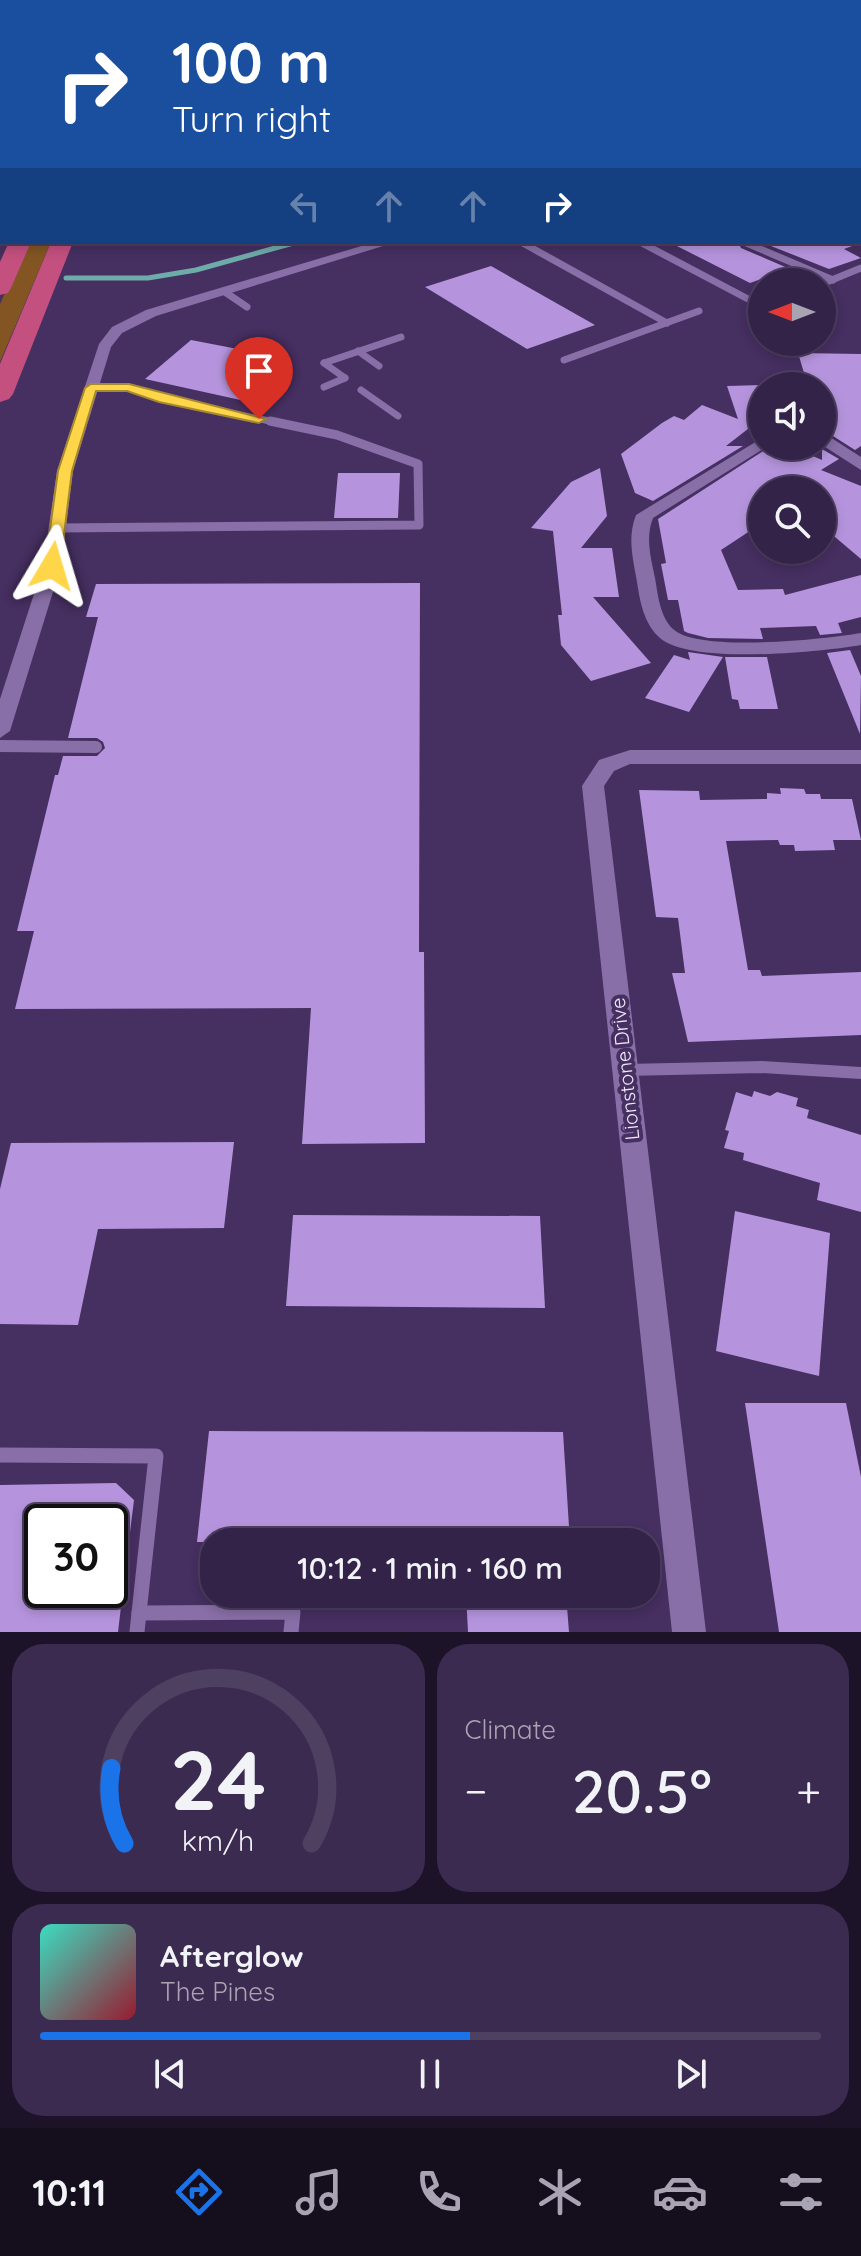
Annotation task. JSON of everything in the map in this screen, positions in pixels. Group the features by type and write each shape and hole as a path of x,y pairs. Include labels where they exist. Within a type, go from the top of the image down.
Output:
{"highway":[{"path":"0,288 17,250"},
{"path":"0,394 58,250"}],"street":[{"path":"0,731 52,566 65,471 104,347 117,330 151,313 382,244"},
{"path":"836,447 861,465"},
{"path":"748,451 645,515 638,537 652,612 671,638 690,645 825,645 861,639"},
{"name":"Lionstone Drive","path":"689,1632 593,786 599,771 611,760 630,757 861,757"}],"lane":[{"path":"525,244 667,323"},
{"path":"644,244 748,299"},
{"path":"749,244 805,268"},
{"path":"836,279 861,268"},
{"path":"225,292 247,307"},
{"path":"564,360 699,311"},
{"path":"324,387 345,378 324,363 401,337"},
{"path":"358,351 379,366"},
{"path":"57,528 419,525 418,464 337,435 159,398 129,388 91,388"},
{"path":"361,390 398,416"},
{"path":"0,746 96,747"},
{"path":"626,1070 762,1067 861,1073"},
{"path":"0,1455 156,1456 137,1632"},
{"path":"139,1613 293,1612 291,1632"}],"shaded area":[{"path":"26,244 50,244 0,362 0,304"}],"building":[{"path":"673,244 739,244 741,248 788,268 748,268 748,282"},
{"path":"766,244 855,244 844,249 861,258 826,268"},
{"path":"491,266 595,325 527,349 425,287"},
{"path":"191,340 258,353 246,364 276,371 245,401 145,379"},
{"path":"861,354 861,446 855,450 836,438 836,372 804,372 799,356"},
{"path":"748,385 748,429 726,446 743,446 653,501 635,493 621,454 662,423 674,416 684,420 702,405 738,419 727,386"},
{"path":"836,457 839,459 821,470 836,476 748,476 748,532 721,550 738,590 783,589 785,595 861,575 861,617 838,623 842,633 820,635 816,626 760,628 763,639 708,638 688,633 684,631 678,600 668,600 661,564 666,563 658,519 749,460 836,460"},
{"path":"600,468 607,516 581,548 612,548 619,597 593,597 651,663 591,681 561,645 558,615 562,615 553,531 531,528 571,482"},
{"path":"338,473 400,473 398,518 334,518"},
{"path":"836,476 861,486 861,559 836,538"},
{"path":"420,583 419,952 424,952 425,1143 302,1144 311,1008 15,1009 34,931 17,931 55,775 58,775 63,756 97,756 105,748 97,738 68,738 98,617 86,617 96,584"},
{"path":"850,650 861,676 860,734 827,653"},
{"path":"688,652 723,657 689,712 645,698 674,655 690,660"},
{"path":"725,657 767,657 778,709 740,709 738,700 732,699"},
{"path":"780,788 804,789 806,794 820,794 821,799 852,799 861,840 833,840 835,850 795,851 794,845 780,845 778,840 726,841 748,970 760,970 762,976 861,972 861,1035 688,1042 672,973 685,973 678,918 656,917 639,790 699,791 700,800 767,799 767,793 781,794"},
{"path":"754,1091 770,1096 777,1092 798,1098 796,1106 809,1110 807,1118 861,1135 861,1212 817,1200 820,1183 743,1160 744,1153 724,1148 729,1131 725,1130 736,1092 752,1097"},
{"path":"234,1142 224,1228 98,1229 78,1325 0,1324 0,1189 11,1143"},
{"path":"735,1211 830,1233 819,1376 716,1351"},
{"path":"293,1215 540,1216 545,1308 286,1306"},
{"path":"745,1403 846,1403 861,1477 861,1632 779,1632"},
{"path":"209,1431 563,1432 569,1528 200,1528 200,1542 197,1542"},
{"path":"116,1483 134,1500 128,1549 128,1504 24,1504 24,1608 121,1608 118,1632 0,1632 0,1485"},
{"path":"467,1608 567,1608 569,1632 468,1632"}],"waterway":[{"path":"66,278 148,278 196,270 290,244"}],"route":[{"path":"52,566 65,471 91,388 129,388 159,398 259,419"}]}
